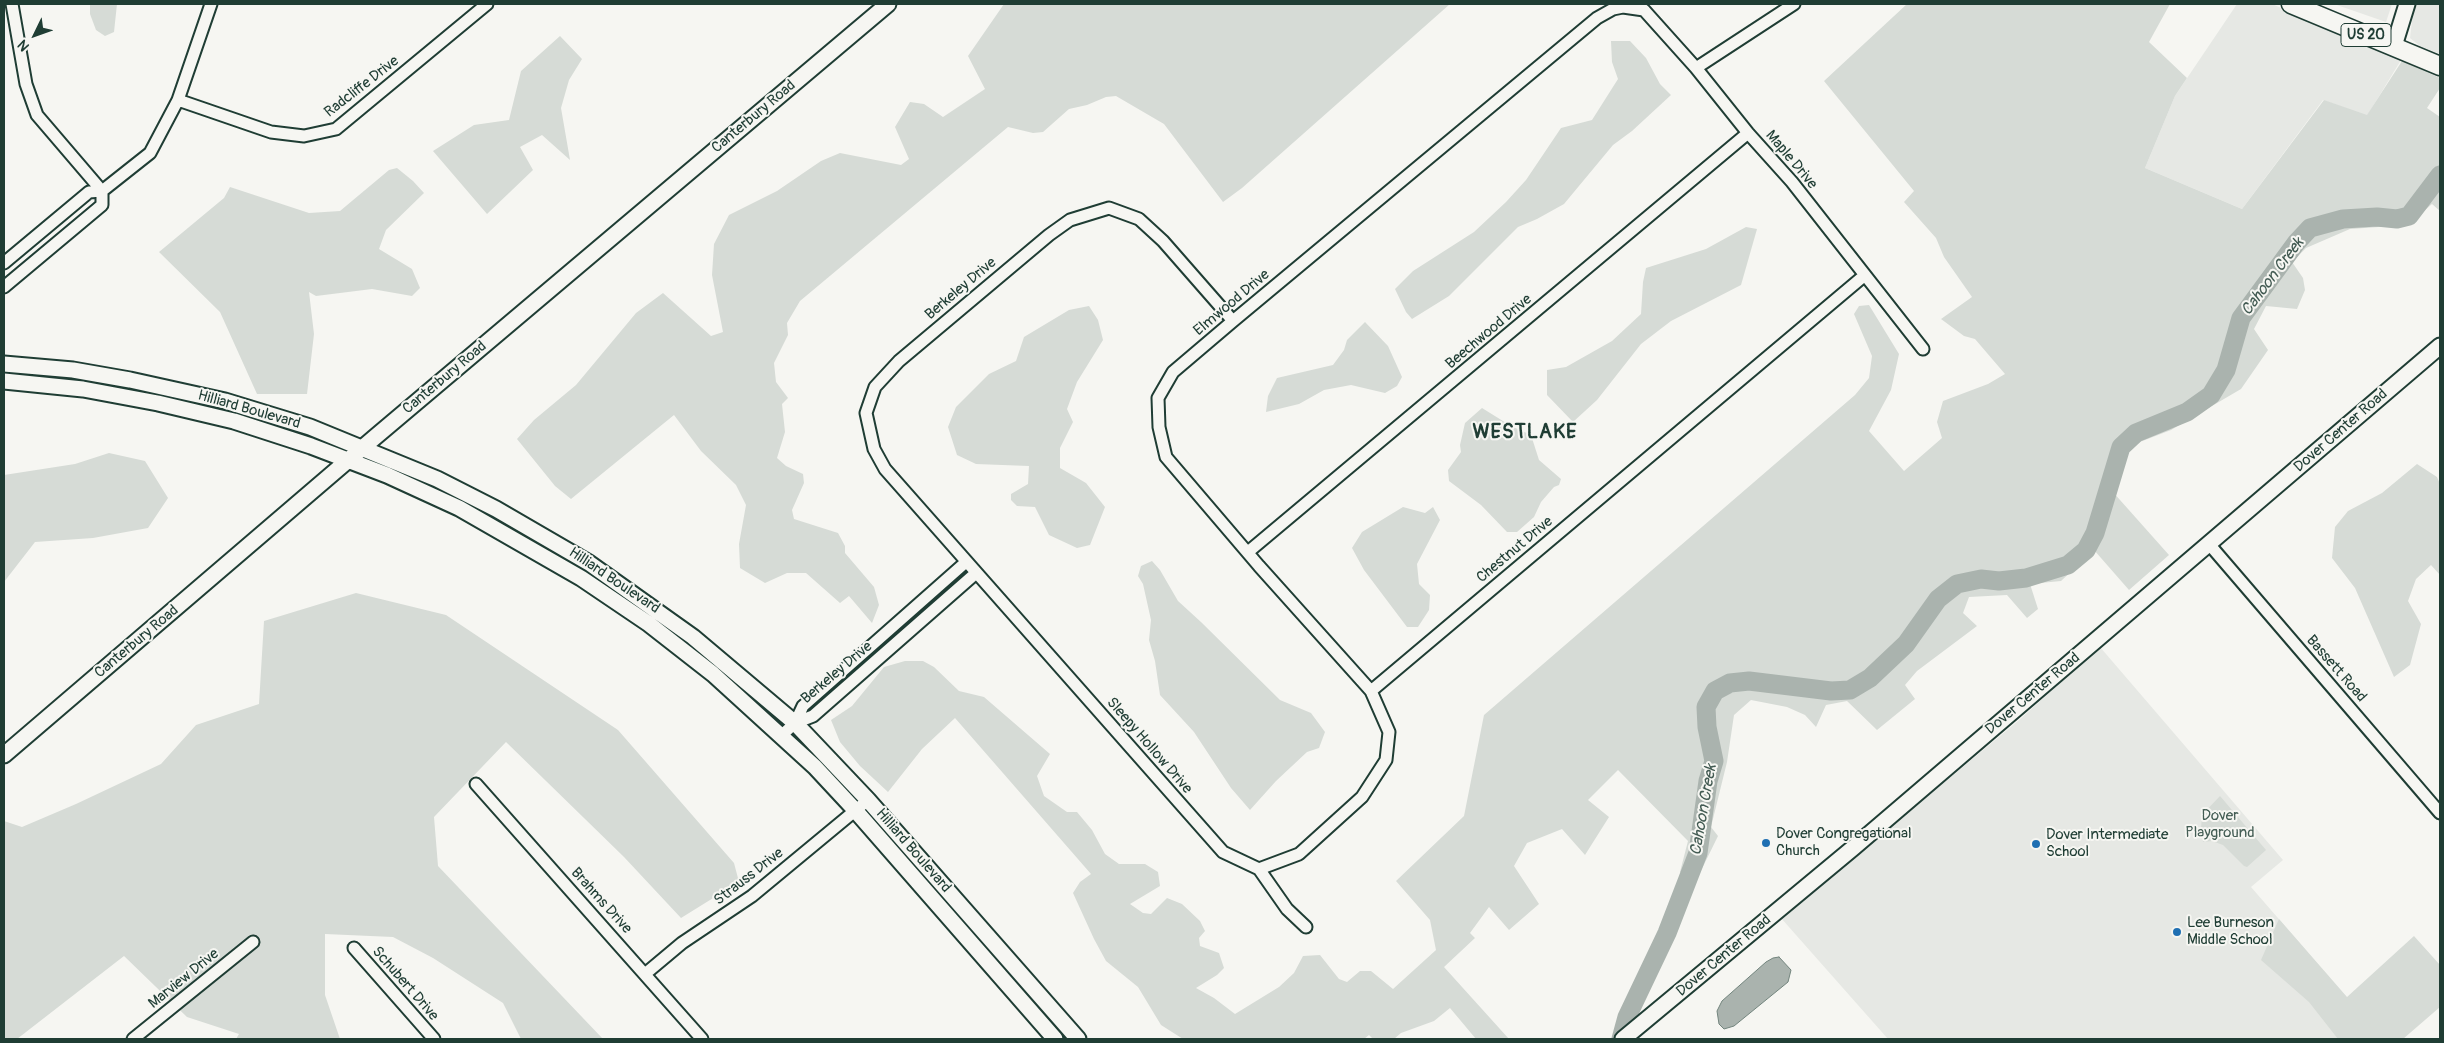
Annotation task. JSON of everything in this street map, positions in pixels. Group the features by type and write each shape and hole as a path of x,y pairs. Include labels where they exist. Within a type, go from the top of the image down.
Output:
{"main road":[{"name":"Canterbury Road","path":"4,755 363,447 888,4"},
{"name":"US 20","path":"2290,4 2440,66"},
{"path":"2394,46 2407,4"},
{"name":"Dover Center Road","path":"1623,1039 1859,844 2440,346"},
{"name":"Hilliard Boulevard","path":"4,364 73,370 130,380 226,401 310,427 363,447 437,479 496,509 589,563 693,637 795,723 868,800 1078,1039"},
{"name":"Hilliard Boulevard","path":"4,381 83,389 198,412 271,432 348,460 459,508 580,578 683,650 782,735 855,810 1055,1039"}],"street":[{"path":"4,287 102,205 102,192 37,116 26,84 12,4"},
{"path":"4,263 89,192 102,192 150,153 178,100 211,4"},
{"name":"Radcliffe Drive","path":"178,100 271,132 304,136 336,129 487,4"},
{"path":"1696,68 1794,4"},
{"name":"Maple Drive","path":"1623,7 1644,10 1696,68 1748,133 1792,182 1923,349"},
{"name":"Elmwood Drive","path":"1371,691 1166,457 1159,426 1158,398 1174,372 1233,321 1597,18 1613,8 1623,7"},
{"name":"Beechwood Drive","path":"1248,552 1748,133"},
{"name":"Berkeley Drive","path":"782,735 795,723 813,716 976,573 885,469 874,449 866,413 875,387 898,361 1049,235 1070,220 1109,208 1140,219 1164,241 1233,321"},
{"name":"Chestnut Drive","path":"1371,691 1864,275"},
{"name":"Bassett Road","path":"2209,544 2440,813"},
{"name":"Berkeley Drive","path":"795,723 803,706 966,562"},
{"name":"Sleepy Hollow Drive","path":"976,573 1222,852 1259,869"},
{"path":"1306,927 1286,909 1259,869 1299,854 1362,797 1386,760 1389,732 1371,691"},
{"name":"Brahms Drive","path":"476,784 702,1039"},
{"name":"Strauss Drive","path":"645,974 682,943 752,896 868,800"},
{"name":"Marview Drive","path":"133,1039 253,942"},
{"name":"Schubert Drive","path":"354,948 434,1039"}],"shaded area":[{"path":"2237,4 2272,4 2401,60 2367,116 2323,100 2242,209 2145,168 2175,96"},
{"path":"2334,4 2392,4 2386,22"},
{"path":"2414,4 2440,4 2440,54 2420,46 2410,38"},
{"name":"Dover Intermediate School","path":"2100,647 2283,860 2251,887 2383,1039 1888,1039 1781,918 2018,721"},
{"path":"1779,957 1791,970 1788,982 1734,1026 1724,1029 1719,1024 1717,1011 1722,1001 1766,962"}],"green space":[{"path":"90,4 117,4 114,32 105,36 96,30 90,14"},
{"path":"1004,4 1450,4 1242,188 1223,202 1164,124 1116,96 1106,97 1087,105 1069,109 1043,132 1033,133 1008,127 800,301 787,323 788,335 774,363 776,382 788,398 782,404 785,432 777,458 786,466 803,474 804,483 792,510 794,519 838,533 845,546 845,553 874,587 879,605 872,623 849,596 840,603 806,573 787,573 765,583 740,568 739,544 746,505 736,485 701,451 674,415 571,499 555,486 517,439 534,420 576,385 636,313 663,293 711,336 723,332 712,275 714,244 729,215 777,191 821,161 840,153 901,165 909,159 895,127 910,102 924,104 943,117 985,89 968,56"},
{"path":"1907,4 2170,4 2149,42 2187,78 2175,96 2145,168 2242,209 2324,100 2367,115 2402,61 2440,78 2440,88 2427,108 2440,117 2440,211 2432,204 2408,225 2350,229 2306,248 2292,262 2303,278 2305,290 2297,309 2266,306 2254,329 2268,350 2241,389 2171,430 2132,445 2112,491 2169,555 2129,590 2094,550 2061,581 2030,584 2038,609 2027,618 2007,595 1969,597 1963,613 1977,626 1917,671 1905,685 1915,699 1877,730 1847,701 1826,705 1816,727 1805,715 1787,707 1751,700 1734,715 1727,762 1711,827 1718,836 1694,885 1680,872 1688,841 1618,770 1588,800 1609,817 1585,855 1562,829 1527,843 1514,866 1539,904 1509,930 1489,907 1470,933 1475,938 1444,967 1509,1039 1476,1039 1450,1008 1434,1021 1401,1033 1394,1039 1373,1039 1369,1035 1364,1039 1183,1039 1161,1025 1138,987 1106,961 1073,893 1080,882 1091,874 955,718 922,749 888,792 860,766 840,742 831,720 852,706 884,667 905,661 923,661 934,667 959,691 984,697 1050,754 1037,776 1044,796 1067,812 1077,812 1092,830 1105,854 1119,864 1145,864 1158,872 1160,886 1130,904 1143,913 1151,914 1167,898 1182,904 1200,921 1205,931 1199,938 1200,946 1219,953 1224,968 1217,975 1196,988 1214,998 1235,1014 1279,987 1294,973 1303,956 1320,955 1339,979 1347,982 1360,971 1371,971 1393,989 1436,950 1430,920 1396,881 1464,816 1484,715 1855,395 1869,378 1872,356 1854,314 1859,306 1869,305 1899,354 1891,390 1869,431 1904,471 1942,438 1937,422 1943,401 1988,384 2005,374 1975,339 1964,336 1941,319 1972,297 1944,257 1936,238 1904,202 1914,191 1824,81"},
{"path":"560,36 582,59 569,80 561,108 570,160 542,135 520,147 533,170 487,214 433,151 474,125 509,120 521,71"},
{"path":"1611,41 1630,41 1646,58 1660,84 1671,95 1632,131 1613,145 1564,204 1518,227 1449,296 1412,319 1406,312 1395,289 1413,271 1474,232 1506,202 1526,180 1561,128 1592,120 1618,79 1612,62"},
{"path":"397,168 424,193 386,230 379,249 412,269 420,288 412,296 372,289 316,296 309,292 314,334 307,394 257,394 220,312 159,252 224,198 230,187 309,213 340,211 389,170"},
{"path":"1746,227 1757,229 1741,285 1671,321 1641,344 1597,400 1573,422 1547,395 1547,370 1566,367 1612,341 1641,314 1646,268 1706,249"},
{"path":"1089,306 1098,320 1103,340 1077,382 1067,409 1073,422 1060,448 1060,468 1086,483 1105,507 1090,545 1077,548 1049,535 1035,507 1017,506 1011,500 1011,494 1028,484 1029,466 976,464 957,455 948,427 956,407 989,374 1016,361 1024,337 1069,310"},
{"path":"1365,322 1388,346 1402,377 1397,386 1385,393 1351,385 1324,390 1299,404 1266,412 1268,396 1277,378 1333,365 1344,350 1347,340"},
{"path":"1482,408 1511,426 1531,435 1539,460 1561,479 1559,485 1554,487 1541,502 1534,517 1517,532 1507,532 1481,505 1449,481 1448,470 1461,452 1460,445 1465,423"},
{"path":"109,453 145,461 168,498 148,528 93,538 35,542 4,582 4,475 75,464"},
{"path":"2417,464 2437,477 2440,484 2440,575 2431,565 2416,579 2408,601 2421,624 2410,665 2394,677 2355,588 2332,558 2335,527 2348,511 2382,493"},
{"path":"1403,507 1425,513 1433,507 1440,520 1417,564 1419,584 1430,595 1429,610 1418,627 1407,627 1364,570 1352,548 1362,532"},
{"path":"1152,561 1160,570 1178,601 1280,700 1311,713 1325,732 1319,748 1307,752 1276,781 1250,810 1231,788 1194,732 1160,695 1155,661 1149,640 1151,620 1143,584 1138,576 1141,566"},
{"path":"356,593 446,615 618,730 734,863 739,882 681,918 624,857 506,742 434,817 438,866 603,1039 521,1039 503,1003 433,958 393,937 325,934 325,995 340,1039 236,1039 239,1034 187,1017 124,956 17,1039 4,1039 4,821 22,827 76,804 161,764 196,725 259,704 264,621"},
{"name":"Dover Playground","path":"2220,796 2266,850 2247,867 2223,845 2212,841 2203,842 2201,829 2202,815"},
{"path":"2279,919 2347,997 2414,936 2440,965 2440,1007 2403,1039 2338,1039 2309,1002 2261,960"}],"waterway":[{"name":"Cahoon Creek","path":"1621,1039 1627,1017 1667,933 1698,853 1708,781 1714,761 1707,727 1706,707 1715,691 1730,683 1749,681 1831,691 1850,690 1870,678 1906,644 1938,599 1957,584 1981,579 1999,581 2026,578 2068,565 2086,550 2095,533 2121,447 2136,433 2187,412 2211,395 2226,370 2241,318 2296,243 2310,228 2343,219 2377,217 2397,219 2409,216 2440,175"}],"place":[{"name":"Dover Congregational Church","path":"1766,843"},
{"name":"Dover Intermediate School","path":"2036,844"},
{"name":"Lee Burneson Middle School","path":"2177,932"}],"district":[{"name":"WESTLAKE","path":"1525,433"}]}
